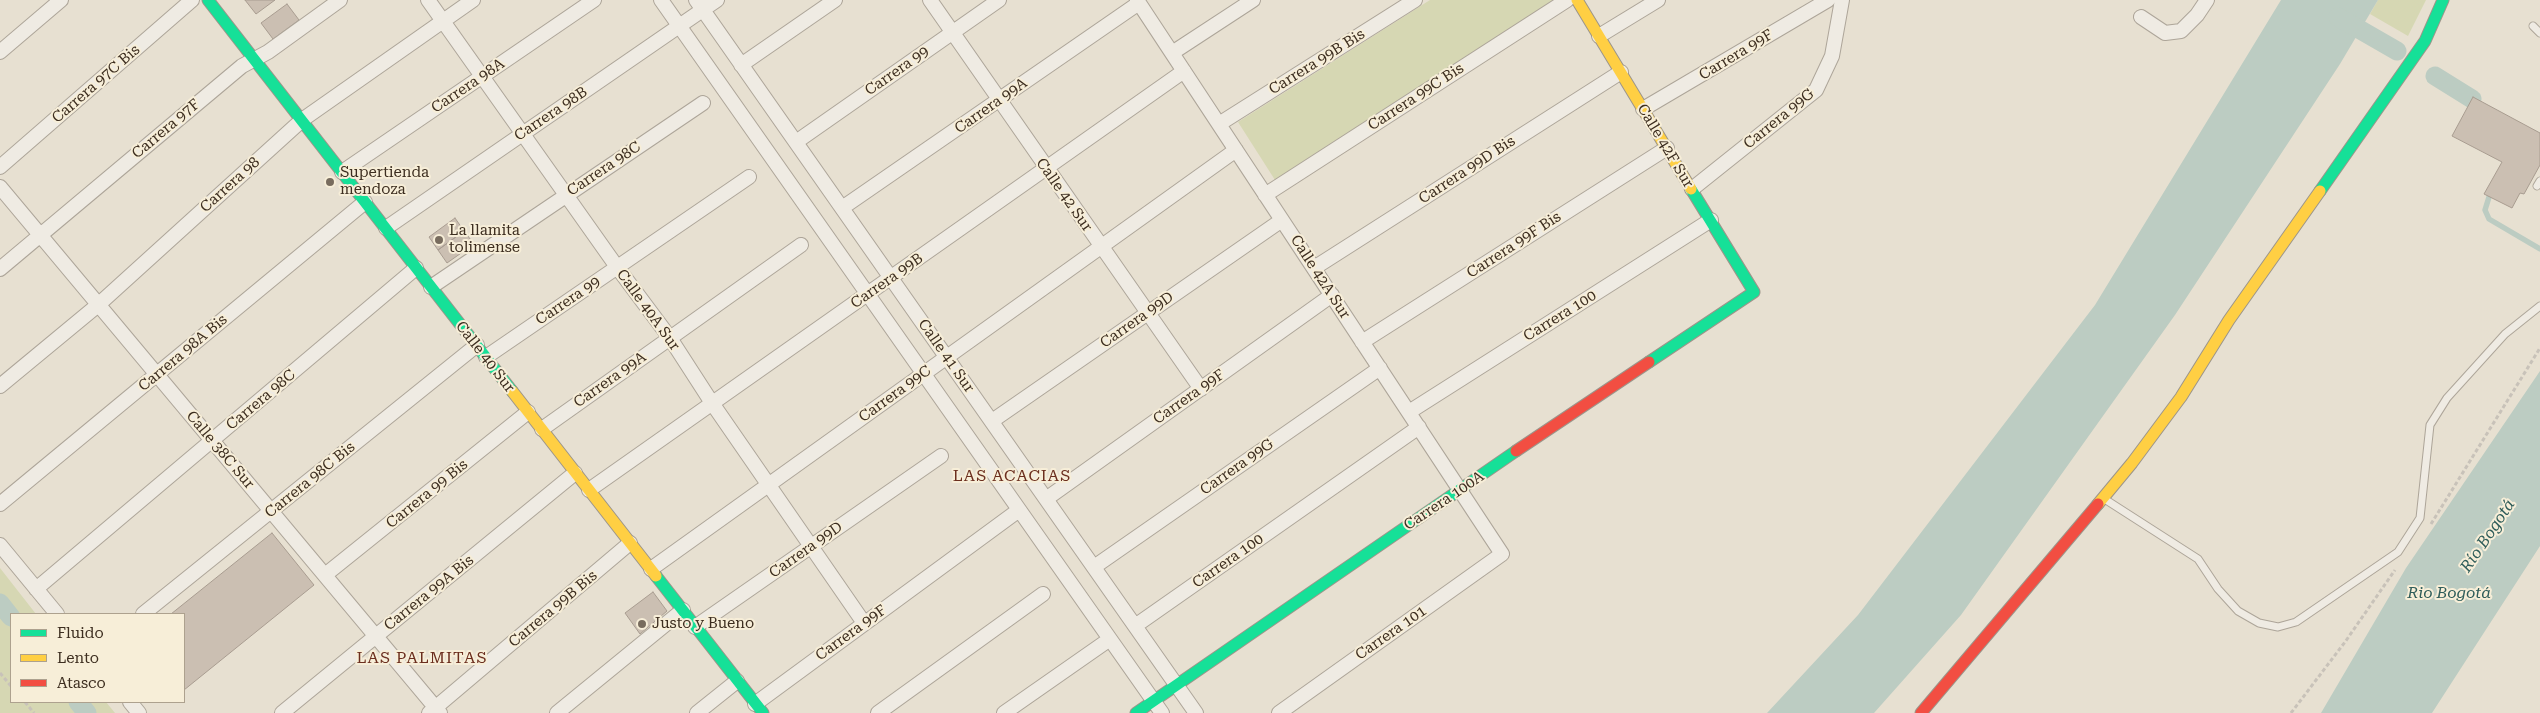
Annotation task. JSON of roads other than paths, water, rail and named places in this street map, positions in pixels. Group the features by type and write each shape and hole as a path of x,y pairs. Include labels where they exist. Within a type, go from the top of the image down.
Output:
{"street":[{"path":"0,52 61,0"},
{"name":"Carrera 97C Bis","path":"0,167 192,0"},
{"name":"Calle 40 Sur","path":"208,0 759,708"},
{"name":"Carrera 97F","path":"0,269 242,66 340,0"},
{"name":"Calle 40A Sur","path":"428,0 524,133 617,267 670,338 712,404 864,624"},
{"name":"Carrera 98","path":"0,386 98,304 302,120 473,0"},
{"name":"Carrera 98A","path":"342,172 594,0"},
{"name":"Calle 41 Sur","path":"661,0 1162,713"},
{"name":"Carrera 98B","path":"386,228 680,26 699,5 717,0"},
{"path":"741,65 836,0"},
{"name":"Calle 42 Sur","path":"930,0 1100,247 1201,388"},
{"name":"Carrera 99","path":"796,142 999,0"},
{"path":"1172,52 1253,0"},
{"name":"Carrera 99B Bis","path":"1219,124 1415,0"},
{"name":"Carrera 99C Bis","path":"1266,194 1567,0"},
{"name":"Calle 42F Sur","path":"1577,0 1754,292"},
{"path":"1598,36 1658,0"},
{"name":"Carrera 99F","path":"1643,110 1828,0"},
{"name":"Carrera 99G","path":"1692,189 1816,90 1832,56 1842,0"},
{"path":"2140,17 2165,33 2181,31 2197,15 2207,0"},
{"path":"1921,713 2103,498 2181,397 2229,320 2420,49 2443,0"},
{"name":"Calle 42A Sur","path":"1138,1 1502,554"},
{"name":"Carrera 99A","path":"842,208 1138,1"},
{"name":"Calle 41 Sur","path":"699,5 1196,713"},
{"name":"Carrera 99B","path":"589,490 1184,71"},
{"name":"Carrera 99D Bis","path":"1314,268 1620,72"},
{"name":"Carrera 98C","path":"431,286 703,103"},
{"name":"Carrera 99F Bis","path":"1362,342 1666,148"},
{"name":"Carrera 99C","path":"651,569 1236,150"},
{"name":"Carrera 99","path":"486,357 749,177"},
{"name":"Calle 38C Sur","path":"0,187 376,636 435,711"},
{"name":"Carrera 98A Bis","path":"0,504 365,202"},
{"name":"Carrera 99D","path":"992,421 1282,220"},
{"name":"Carrera 100","path":"1409,412 1710,220"},
{"name":"Carrera 99A","path":"542,429 801,245"},
{"name":"Carrera 98C","path":"36,588 416,268"},
{"name":"Carrera 100A","path":"1136,713 1460,489 1754,292"},
{"name":"Carrera 99F","path":"1046,499 1332,295"},
{"name":"Carrera 98C Bis","path":"144,613 477,345"},
{"name":"Carrera 99G","path":"1094,567 1380,368"},
{"name":"Carrera 99 Bis","path":"325,575 528,412"},
{"name":"Carrera 100","path":"1136,626 1419,426"},
{"name":"Carrera 99D","path":"695,626 941,456"},
{"name":"Carrera 99A Bis","path":"282,713 575,473"},
{"name":"Carrera 99F","path":"759,708 864,624 1019,510"},
{"name":"Carrera 99B Bis","path":"435,711 630,543"},
{"path":"0,545 56,613"},
{"name":"Carrera 101","path":"1279,713 1502,554"},
{"path":"878,713 1043,594"},
{"path":"557,713 683,610"},
{"path":"1004,713 1110,639"},
{"path":"697,713 737,681"},
{"path":"131,703 139,713"}],"lane":[{"path":"2533,26 2540,34"},
{"path":"2103,498 2198,559 2218,589 2238,611 2259,623 2278,627 2296,622 2398,552 2420,518 2430,425 2447,398 2505,334 2540,306"}],"water":[{"path":"2281,0 2378,0 2340,64 2175,315 1961,615 1874,713 1767,713 1858,615 2095,305"},
{"name":"Rio Bogotá","path":"2540,371 2540,546 2432,713 2321,713 2406,568"}],"waterway":[{"path":"2338,17 2397,51"},
{"path":"2435,76 2472,99"},
{"path":"2489,197 2485,210 2489,219 2540,249"},
{"path":"0,603 10,616"},
{"path":"79,703 87,713"}],"place":[{"name":"Supertienda mendoza","path":"330,182"},
{"name":"La llamita tolimense","path":"439,240"},
{"name":"Justo y Bueno","path":"642,624"}],"district":[{"name":"LAS ACACIAS","path":"1012,476"},
{"name":"LAS PALMITAS","path":"422,658"}],"water label":[{"name":"Río Bogotá","path":"2488,536"}]}
